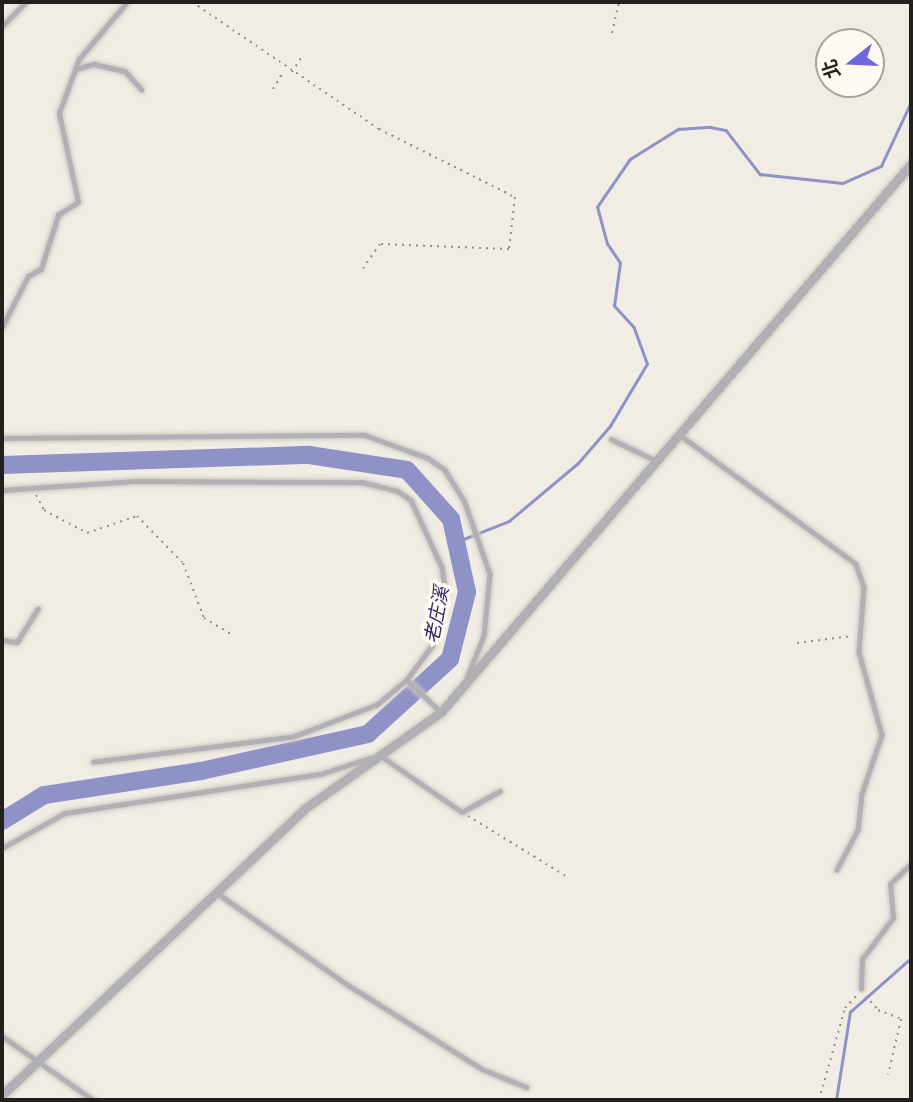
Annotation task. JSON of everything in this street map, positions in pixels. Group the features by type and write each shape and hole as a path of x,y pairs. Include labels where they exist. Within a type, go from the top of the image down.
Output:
{"street":[{"path":"2,1095 304,809 441,712 467,678 680,435 911,164"}],"lane":[{"path":"2,26 26,2"},
{"path":"2,327 28,276 41,269 58,215 78,202 59,113 75,69 127,2"},
{"path":"75,69 94,64 125,71 142,90"},
{"path":"2,438 365,435 428,458 444,470 464,500 489,573 484,636 467,678"},
{"path":"680,435 856,564 864,587 859,652 881,716 882,734 862,794 858,830 836,870"},
{"path":"611,439 657,461"},
{"path":"2,490 247,479 362,482 398,491 424,521 446,595 433,645 407,680 377,705 293,737 94,762"},
{"path":"2,640 17,642 38,609"},
{"path":"407,680 441,712"},
{"path":"2,848 65,813 321,774 380,755 462,812 500,791"},
{"path":"861,989 862,960 893,918 890,884 911,864"},
{"path":"216,892 348,985 482,1069 526,1087"},
{"path":"2,1036 93,1100"}],"path":[{"path":"192,2 285,70 379,130 515,197 509,248 380,244 361,271"},
{"path":"612,33 619,2"},
{"path":"292,73 303,55"},
{"path":"273,89 285,70"},
{"path":"32,488 44,510 87,533 137,516 183,563 204,618 231,634"},
{"path":"797,643 860,634"},
{"path":"462,812 566,876"},
{"path":"818,1100 845,1009 861,989 878,1010 901,1018 888,1075"}],"waterway":[{"path":"456,542 509,521 578,463 610,426 647,364 634,328 614,306 620,263 607,244 597,207 630,159 678,129 710,127 726,130 760,174 843,183 881,166 911,102"},
{"name":"老庄溪","path":"2,465 309,455 407,470 451,519 467,592 450,659 368,734 201,771 44,795 2,821"},
{"path":"836,1100 850,1012 911,958"}]}
